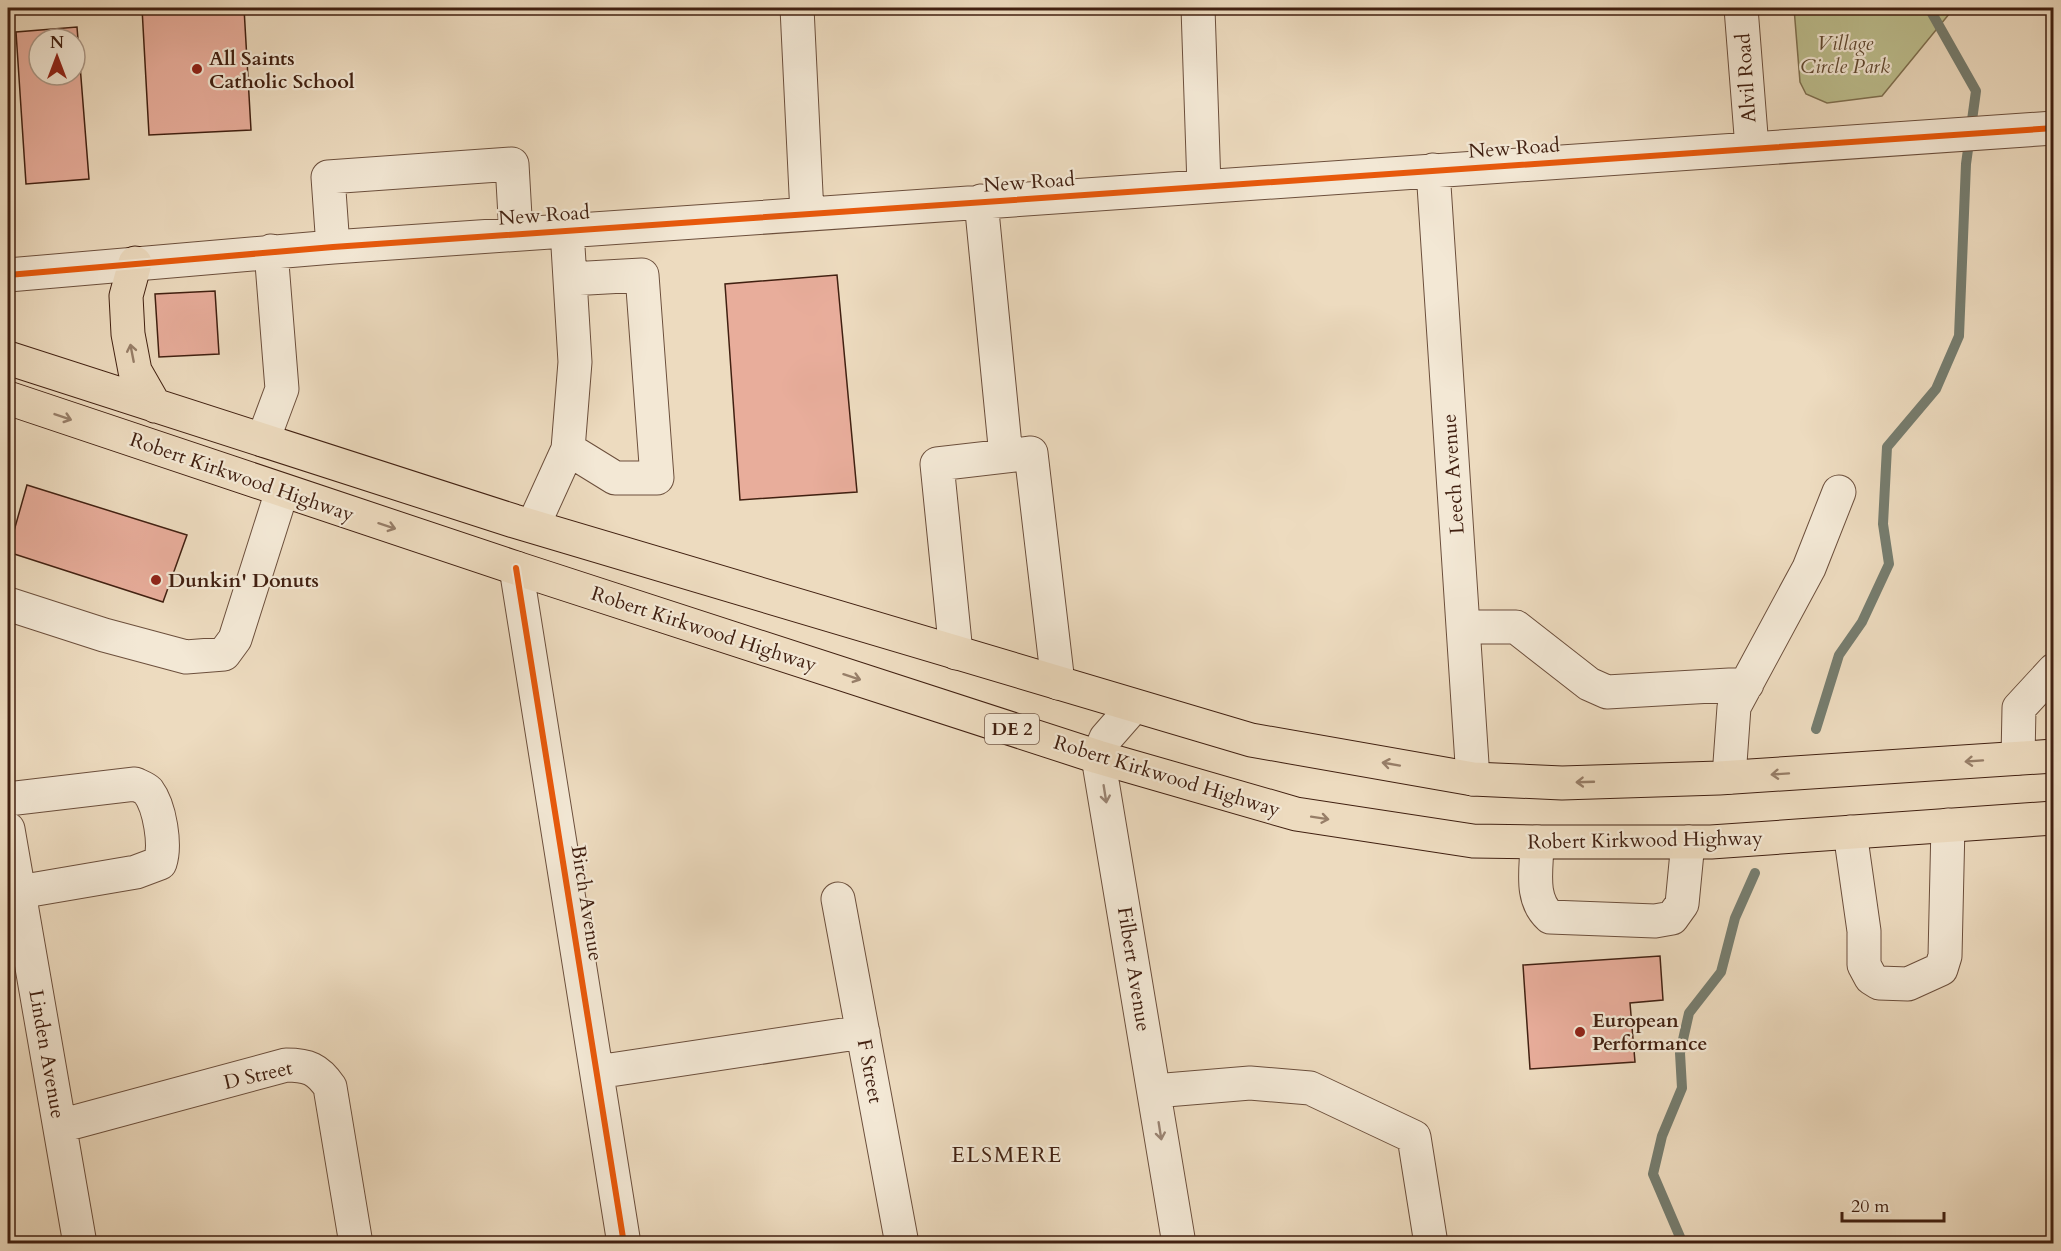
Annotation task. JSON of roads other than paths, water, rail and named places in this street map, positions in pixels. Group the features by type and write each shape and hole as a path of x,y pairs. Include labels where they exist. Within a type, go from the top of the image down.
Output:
{"main road":[{"path":"135,263 126,296 128,334 135,371 155,406"},
{"name":"Robert Kirkwood Highway","path":"8,358 533,526 1251,740 1473,778 1562,783 1730,777 2054,756"},
{"name":"Robert Kirkwood Highway","path":"8,398 282,491 1098,757 1296,814 1473,841 1537,842 1688,842 2054,818"}],"street":[{"path":"797,8 807,214"},
{"path":"1198,8 1204,186"},
{"name":"Alvil Road","path":"1741,8 1752,148"},
{"name":"New Road","path":"8,275 324,247 2054,128"},
{"path":"324,247 328,177 435,168 512,164 516,234"},
{"name":"Leech Avenue","path":"1433,170 1473,778"},
{"path":"981,201 1006,456"},
{"path":"533,526 568,448 575,362 567,230"},
{"path":"262,440 282,389 271,251"},
{"path":"568,448 615,478 657,478 642,275 570,279"},
{"path":"956,653 937,464 1031,453 1058,683"},
{"path":"8,604 104,635 186,657 224,654 235,639 282,491"},
{"path":"1730,777 1734,707 1809,568 1839,492"},
{"name":"Birch Avenue","path":"516,568 624,1244"},
{"path":"1463,627 1516,627 1589,684 1607,692 1747,684"},
{"path":"2018,758 2019,708 2054,670"},
{"path":"1098,757 1106,738 1134,706"},
{"name":"Filbert Avenue","path":"1098,757 1179,1244"},
{"path":"8,799 135,784 147,790 155,806 164,852 160,863 136,872 19,892"},
{"path":"1850,832 1864,931 1864,965 1871,978 1879,983 1908,984 1941,969 1945,956 1948,825"},
{"name":"Linden Avenue","path":"8,829 19,892 20,971 60,1126 80,1244"},
{"path":"1537,842 1536,896 1540,908 1550,917 1655,921 1672,918 1682,904 1688,842"},
{"name":"F Street","path":"838,899 902,1244"},
{"path":"597,1072 863,1032"},
{"name":"D Street","path":"60,1126 286,1065 306,1065 320,1072 330,1087 356,1244"},
{"path":"1154,1090 1250,1083 1310,1088 1414,1137 1431,1244"}],"waterway":[{"path":"1816,729 1839,655 1862,622 1889,564 1883,524 1887,447 1936,389 1959,336 1966,164 1976,91 1929,8"},
{"path":"1683,1244 1653,1174 1662,1136 1682,1088 1680,1053 1689,1013 1721,972 1735,918 1755,873"}],"place":[{"name":"All Saints Catholic School","path":"197,69"},
{"name":"Dunkin' Donuts","path":"156,580"},
{"name":"European Performance","path":"1580,1032"}],"district":[{"name":"ELSMERE","path":"1007,1155"}],"park label":[{"name":"Village Circle Park","path":"1845,54"}]}
